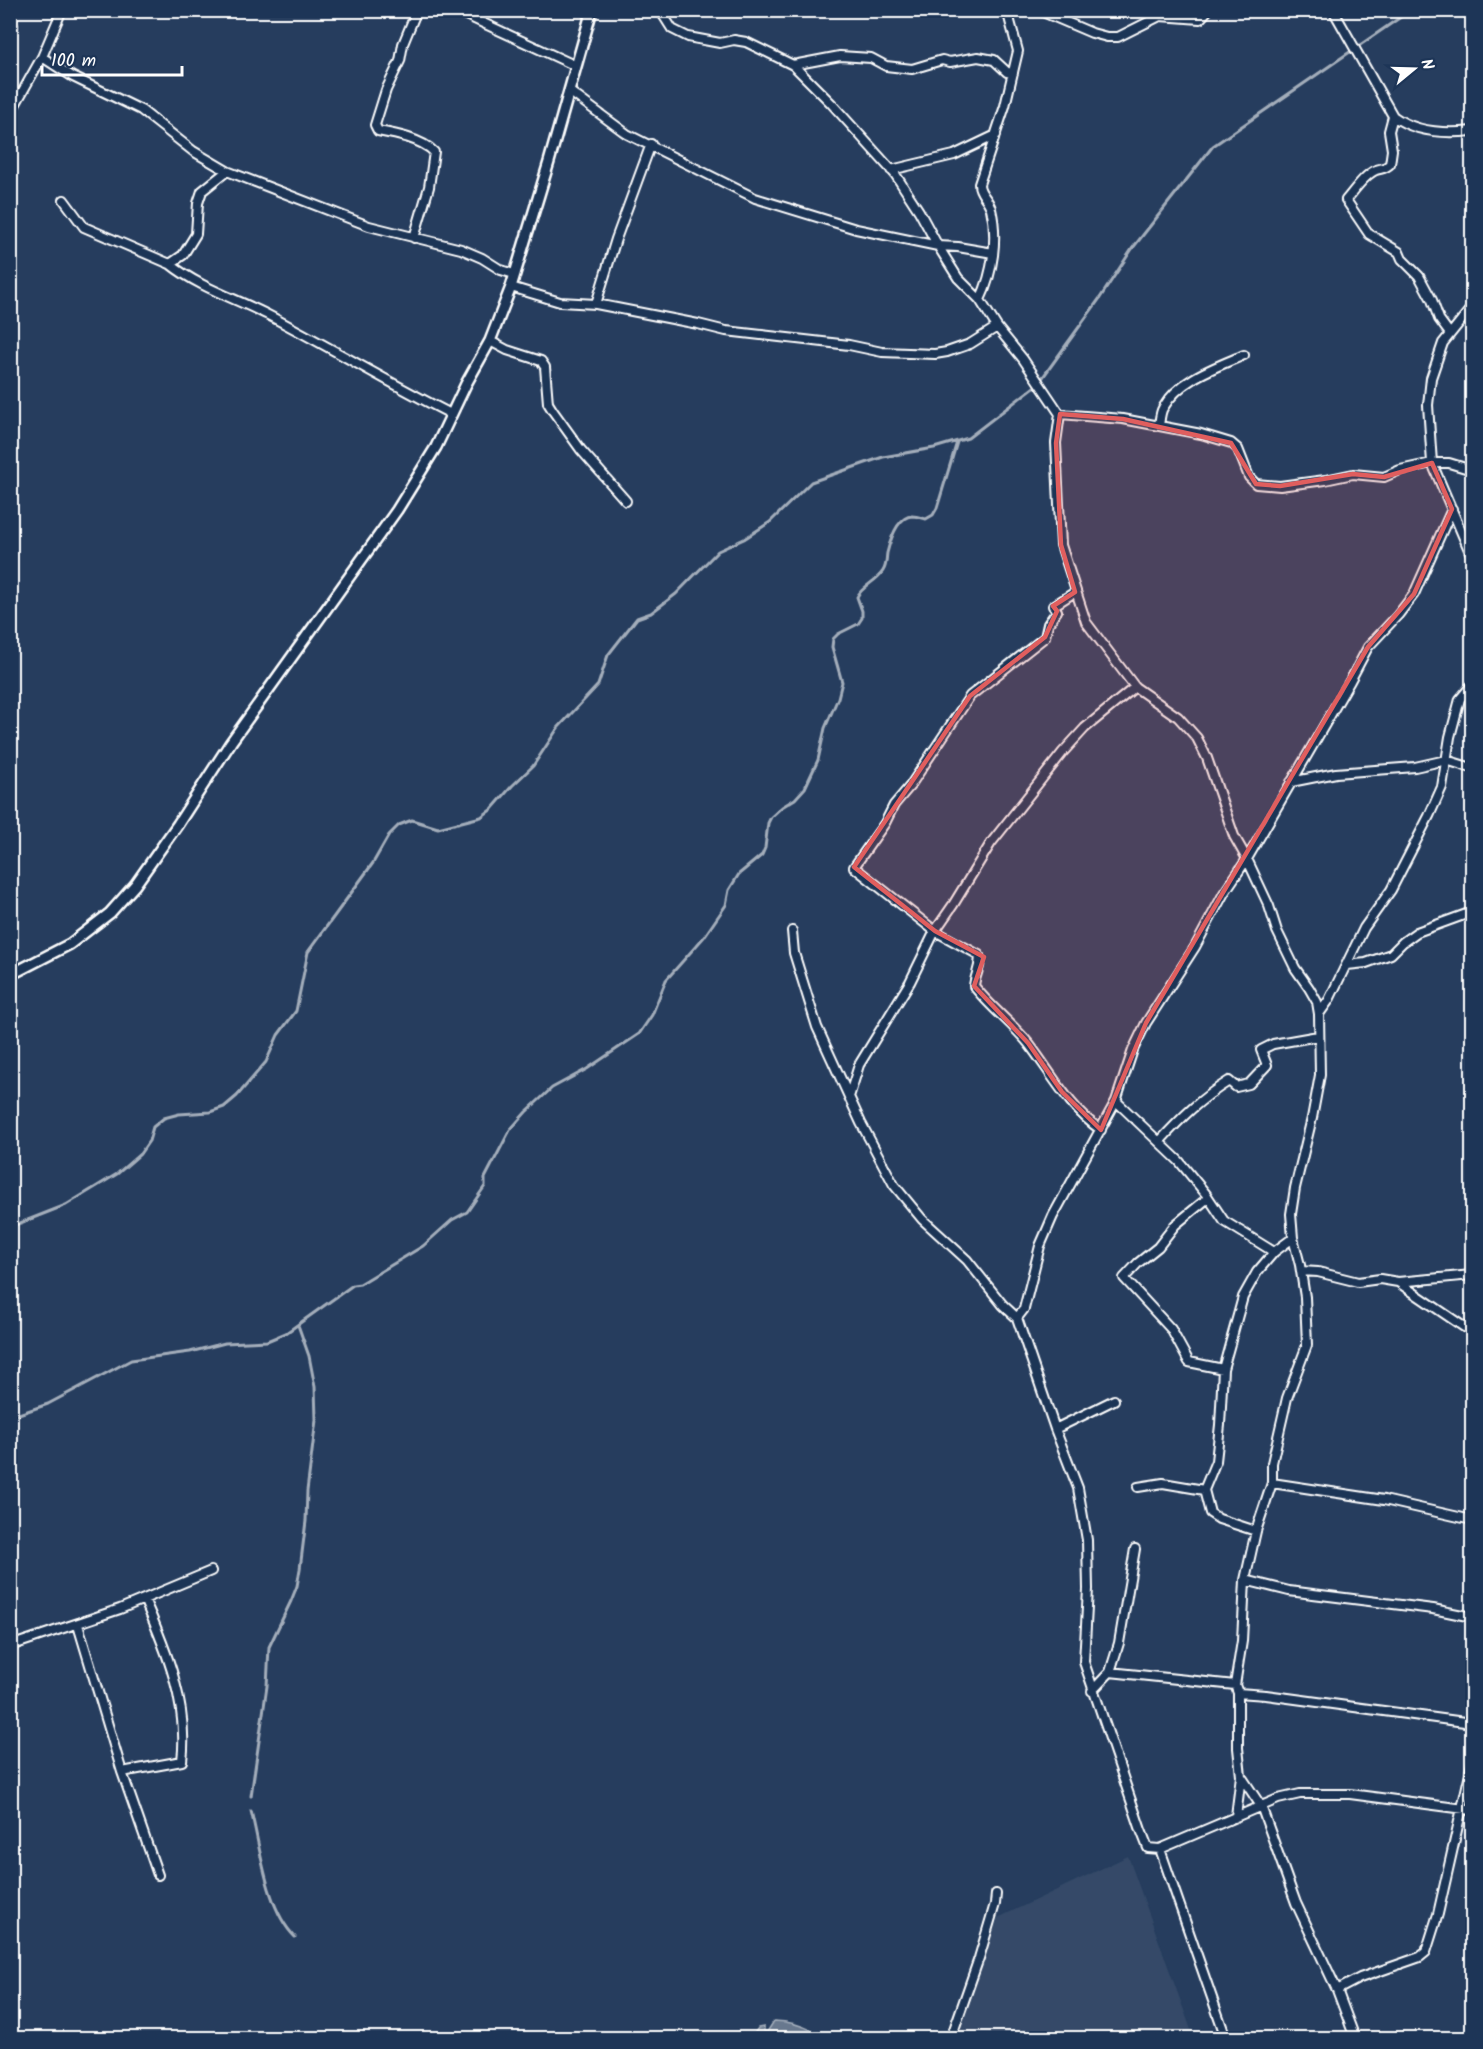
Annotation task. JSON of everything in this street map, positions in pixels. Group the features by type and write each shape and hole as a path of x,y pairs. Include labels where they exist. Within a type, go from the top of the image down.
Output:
{"street":[{"path":"10,114 42,57 62,10"},
{"path":"414,238 429,187 434,152 424,145 403,137 378,131 375,125 417,10"},
{"path":"455,10 576,66"},
{"path":"10,975 79,938 110,913 135,885 178,825 231,742 397,510 436,447 489,341 511,287 592,10"},
{"path":"660,10 672,29 688,37 720,44 734,40 746,42 793,65 831,103 891,170 919,211 958,278 980,300 996,327 1023,360 1060,414 1056,443 1061,545 1086,622 1136,687 1178,717 1197,738 1218,787 1227,820 1247,858 1294,968 1317,1002 1320,1075 1291,1214 1293,1238 1301,1271 1307,1345 1287,1398 1272,1464 1272,1483 1256,1531 1245,1580 1242,1641 1236,1689 1241,1776 1236,1816"},
{"path":"980,300 985,290 993,254 994,229 990,205 979,190 979,184 996,135 1018,51 1007,10"},
{"path":"1038,10 1092,33 1118,37 1160,16 1200,19 1208,10"},
{"path":"1333,10 1393,116 1406,124 1427,130 1453,133 1473,131"},
{"path":"793,65 840,56 870,58 886,66 912,69 942,60 950,62 978,57 994,60 1007,72 1013,72"},
{"path":"42,57 73,77 141,110 193,151 227,171 369,226 461,249 501,270 514,274"},
{"path":"569,91 627,134 755,198 856,229 938,246 958,247 993,254"},
{"path":"1393,116 1389,131 1392,150 1390,164 1384,169 1374,171 1347,200 1369,234 1399,252 1402,259 1419,276 1439,319 1450,334"},
{"path":"891,170 954,155 996,135"},
{"path":"596,304 616,239 651,144"},
{"path":"170,264 183,255 196,234 198,203 202,191 227,171"},
{"path":"63,200 84,227 170,264 195,282 263,312 412,395 451,414"},
{"path":"511,287 560,302 596,304 726,331 849,345 882,352 935,354 947,352 970,344 996,327"},
{"path":"1473,307 1443,343 1431,378 1428,405 1432,463 1473,557"},
{"path":"489,341 507,350 541,361 545,367 548,403 581,450 626,501"},
{"path":"1159,426 1162,410 1173,394 1186,382 1245,354"},
{"path":"1060,414 1123,419 1201,434 1231,443 1238,449 1249,477 1256,484 1280,486 1353,474 1384,477 1400,470 1432,463 1449,463 1473,470"},
{"path":"1017,1318 1024,1310 1040,1246 1053,1216 1116,1101 1133,1050 1146,1023 1195,947 1224,893 1247,858 1368,647 1414,594 1452,509"},
{"path":"1076,592 1053,606 1057,611 1048,624 1045,637 970,696 854,867 935,931 979,955 981,963 975,976 974,986 1028,1043 1062,1092 1090,1122 1101,1130"},
{"path":"1319,1014 1329,1000 1364,928 1391,890 1413,851 1442,787 1450,737 1460,699 1473,685"},
{"path":"849,1097 859,1065 910,982 935,931 991,843 1063,752 1085,728 1136,687"},
{"path":"1291,782 1336,772 1415,767 1446,760 1473,768"},
{"path":"1347,965 1366,963 1391,954 1417,932 1473,912"},
{"path":"792,932 794,953 817,1027 879,1159 894,1185 907,1202 967,1260 1003,1305 1017,1318 1078,1488 1087,1540 1088,1589 1084,1662 1092,1691 1148,1848 1160,1849 1236,1816 1300,1794 1350,1794 1473,1810"},
{"path":"1159,1142 1182,1116 1204,1097 1229,1081 1236,1087 1249,1084 1267,1065 1261,1050 1273,1044 1318,1036"},
{"path":"1116,1101 1185,1168 1224,1221 1274,1252"},
{"path":"1208,1198 1175,1225 1158,1247 1124,1278 1171,1329 1189,1362 1222,1369"},
{"path":"1256,1531 1210,1514 1204,1490 1216,1461 1222,1369 1243,1297 1257,1272 1274,1252 1293,1238"},
{"path":"1301,1271 1318,1272 1358,1282 1380,1279 1398,1282 1473,1275"},
{"path":"1398,1282 1464,1327 1473,1330"},
{"path":"1055,1429 1114,1400"},
{"path":"1137,1487 1163,1483 1204,1490"},
{"path":"1272,1483 1384,1500 1473,1520"},
{"path":"1092,1691 1110,1672 1119,1643 1135,1549"},
{"path":"10,1646 78,1625 211,1571"},
{"path":"1245,1580 1289,1591 1412,1606 1473,1617"},
{"path":"122,1772 182,1761 184,1743 182,1714 166,1649 144,1599"},
{"path":"78,1625 122,1772 158,1875"},
{"path":"1110,1672 1473,1723"},
{"path":"1337,1990 1360,1978 1420,1957 1426,1952 1438,1914 1473,1764"},
{"path":"1241,1776 1262,1806 1296,1903 1337,1990 1355,2038"},
{"path":"1160,1849 1226,2038"},
{"path":"951,2038 979,1958 996,1894"}],"highlighted area":[{"path":"1060,414 1123,419 1231,443 1256,484 1280,486 1353,474 1384,477 1432,463 1452,509 1414,594 1368,647 1146,1023 1101,1130 1062,1092 1028,1043 974,986 984,957 935,931 854,867 970,696 1045,637 1057,611 1053,606 1075,592 1061,545 1056,443"}],"shaded area":[{"path":"1128,1856 1194,2038 949,2038 998,1918"},
{"path":"774,2021 805,2027 815,2032 816,2038 751,2038 758,2028 764,2027 764,2031 767,2032"}],"waterway":[{"path":"10,1227 66,1205 117,1174 140,1154 149,1141 153,1127 164,1118 179,1114 210,1112 224,1107 237,1096 266,1062 278,1035 296,1011 308,952 373,863 389,835 399,825 412,820 438,828 481,817 492,809 533,766 558,728 598,685 608,655 637,618 651,613 676,594 718,551 744,539 770,522 811,482 883,457 934,448 968,438 1038,384 1132,249 1213,146 1411,10"},
{"path":"10,1417 48,1404 131,1360 190,1352 225,1343 267,1341 286,1333 353,1285 360,1284 423,1246 452,1220 467,1212 485,1186 485,1178 510,1130 526,1112 552,1088 587,1069 639,1034 652,1015 666,980 704,937 726,905 729,890 739,874 762,855 771,817 795,799 805,788 818,760 825,728 842,682 832,647 833,639 858,624 862,618 857,597 883,571 890,542 898,525 907,517 926,519 933,515 957,442"},
{"path":"251,1796 267,1686 269,1647 297,1586 306,1521 307,1491 316,1420 315,1387 309,1356 298,1325"},
{"path":"251,1811 271,1895 277,1911 295,1937"}]}
